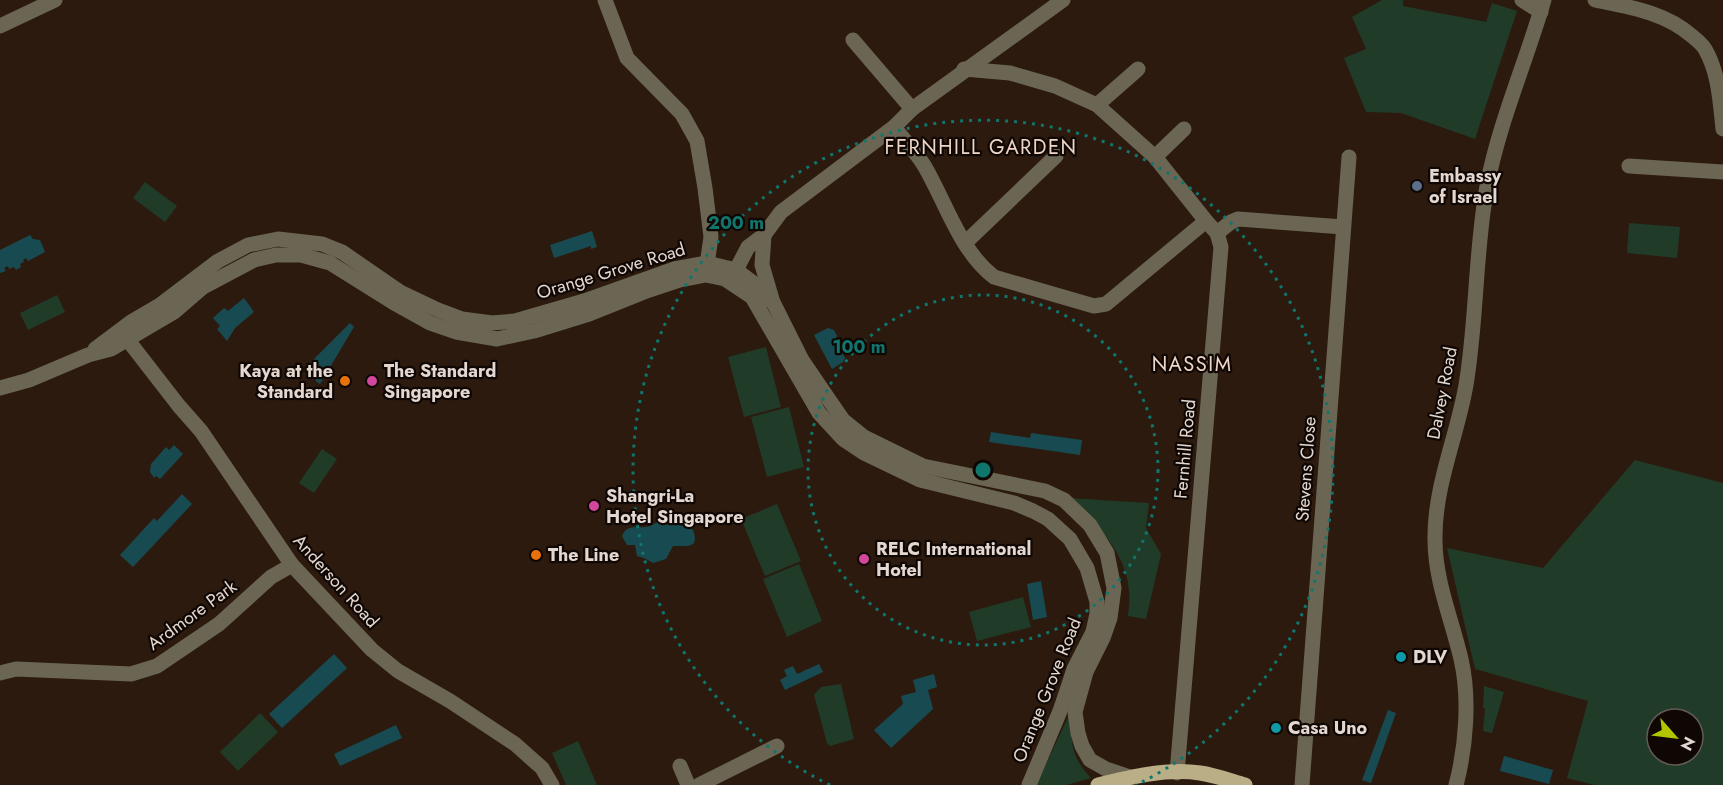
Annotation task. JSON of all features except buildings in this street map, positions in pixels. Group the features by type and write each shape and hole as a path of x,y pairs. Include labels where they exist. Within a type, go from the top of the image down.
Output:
{"main road":[{"path":"1098,785 1130,777 1177,772 1200,773 1245,785"}],"street":[{"path":"0,26 55,0"},
{"path":"605,0 627,58 682,114 697,141 711,237 706,269"},
{"path":"732,275 748,246 764,235 781,212 894,127 912,108 1063,0"},
{"name":"Dalvey Road","path":"1456,785 1462,760 1466,688 1444,598 1436,559 1435,539 1440,492 1466,387 1472,346 1481,224 1490,172 1542,6 1522,0"},
{"path":"1595,0 1650,12 1680,25 1704,47 1714,68 1723,129"},
{"path":"853,40 912,108"},
{"path":"964,69 1011,73 1055,86 1097,105 1155,157 1217,233 1238,219 1343,227"},
{"path":"1097,105 1138,69"},
{"path":"894,127 924,165 965,243 984,270 994,277 1094,306 1106,304 1206,222"},
{"path":"1155,157 1185,129"},
{"path":"965,243 1056,156"},
{"name":"Stevens Close","path":"1302,785 1349,157"},
{"path":"1629,166 1723,172"},
{"path":"674,268 696,253 705,240 709,223"},
{"name":"Fernhill Road","path":"1177,772 1221,247 1217,233"},
{"path":"764,235 762,265 774,304"},
{"name":"Orange Grove Road","path":"88,355 218,261 248,245 278,239 322,244 342,252 356,270 394,303 430,322 456,332 497,339 534,331 578,317 706,269"},
{"name":"Orange Grove Road","path":"0,388 29,380 88,355 111,349 174,312 203,287 254,260 276,255 300,255 356,270 438,310 462,319 492,322 515,321 584,301 674,268 706,269 732,275 756,285 774,304 802,360 825,394 843,420 864,437 923,466 1045,491 1064,500 1090,525 1107,554 1114,588 1110,618 1103,639 1086,672 1076,712 1078,733 1090,760 1106,769 1130,777"},
{"name":"Orange Grove Road","path":"732,275 752,297 819,413 843,439 864,453 920,480 1014,502 1033,511 1048,519 1070,539 1087,568 1097,602 1093,632 1074,669 1060,711 1029,785"},
{"path":"127,339 131,322"},
{"name":"Anderson Road","path":"127,339 201,432 292,565 372,650 398,670 515,744 542,768 552,785"},
{"name":"Ardmore Park","path":"0,674 16,669 131,674 147,670 157,666 219,624 272,577 292,565"},
{"path":"699,785 777,747"},
{"path":"680,766 688,785"}],"green space":[{"path":"1382,0 1403,0 1403,6 1486,22 1492,3 1517,11 1475,139 1401,113 1366,112 1344,58 1366,49 1352,17"},
{"path":"145,182 177,206 165,222 133,198"},
{"path":"1629,223 1680,227 1677,258 1627,253"},
{"path":"57,295 65,312 28,330 20,313"},
{"path":"766,347 781,407 744,417 728,357"},
{"path":"789,407 804,467 767,477 751,417"},
{"path":"322,449 337,459 314,493 299,483"},
{"path":"1635,460 1723,483 1723,785 1595,785 1567,778 1588,701 1475,669 1447,548 1543,568"},
{"path":"1068,498 1149,503 1146,528 1161,554 1146,619 1128,616 1127,577 1116,551 1099,528"},
{"path":"777,504 801,561 765,576 741,519"},
{"path":"799,564 822,621 787,637 763,579"},
{"path":"1023,597 1031,627 977,641 969,612"},
{"path":"841,684 854,739 830,746 827,743 814,695 821,687"},
{"path":"1484,686 1504,692 1492,733 1483,731"},
{"path":"1072,709 1071,729 1075,754 1091,778 1067,785 1036,785"},
{"path":"260,713 278,732 238,771 220,752"},
{"path":"578,741 597,785 566,785 552,753"}],"water":[{"path":"592,231 597,247 591,249 591,246 554,258 550,245"},
{"path":"30,235 33,239 40,240 45,252 28,261 26,258 20,264 21,267 16,270 14,267 9,269 8,266 4,268 6,271 0,273 0,250"},
{"path":"244,298 254,312 235,328 227,341 217,329 220,326 213,318 224,308 228,311"},
{"path":"350,323 354,327 320,384 315,379 312,368 307,366"},
{"path":"828,328 834,330 837,336 835,340 845,358 832,369 814,335"},
{"path":"991,432 1030,438 1031,433 1082,440 1080,455 989,442"},
{"path":"174,445 183,454 160,479 156,476 154,478 150,472 151,464 166,447 169,450"},
{"path":"182,494 192,504 133,567 120,555 154,518 157,521"},
{"path":"663,518 693,530 695,541 690,546 673,546 666,559 653,563 637,556 635,545 627,545 622,536 627,529 650,526"},
{"path":"1041,581 1047,617 1033,620 1027,584"},
{"path":"334,654 347,668 282,728 269,714"},
{"path":"819,664 823,672 785,690 780,680 787,676 784,670 793,666 797,674"},
{"path":"934,674 937,687 928,690 933,709 891,748 874,730 903,704 901,696 916,692 913,680"},
{"path":"1388,710 1396,713 1371,783 1362,780"},
{"path":"396,725 402,738 340,766 334,754"},
{"path":"1504,756 1553,770 1549,784 1500,771"}],"place":[{"name":"Embassy of Israel","path":"1417,186"},
{"name":"Kaya at the Standard","path":"345,381"},
{"name":"The Standard Singapore","path":"372,381"},
{"name":"Shangri-La Hotel Singapore","path":"594,506"},
{"name":"The Line","path":"536,555"},
{"name":"RELC International Hotel","path":"864,559"},
{"name":"DLV","path":"1401,657"},
{"name":"Casa Uno","path":"1276,728"}],"district":[{"name":"FERNHILL GARDEN","path":"981,147"},
{"name":"NASSIM","path":"1192,364"}]}
